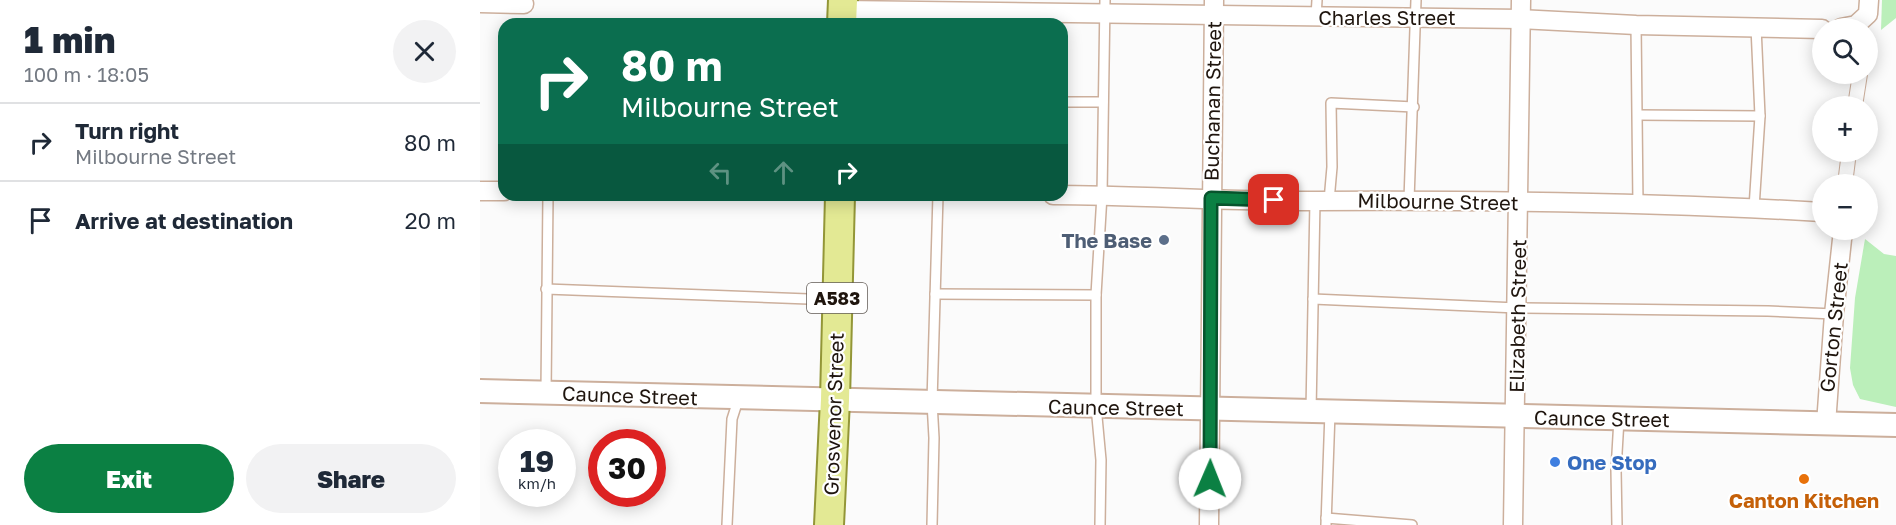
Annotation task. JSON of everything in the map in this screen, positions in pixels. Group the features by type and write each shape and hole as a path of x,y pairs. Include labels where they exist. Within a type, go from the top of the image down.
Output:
{"main road":[{"name":"Grosvenor Street","path":"829,525 835,400 840,201"}],"street":[{"name":"Elizabeth Street","path":"1513,525 1521,0"},
{"path":"480,3 524,4"},
{"name":"Charles Street","path":"842,11 942,17 1105,7 1416,9 1521,19 1636,25 1812,29"},
{"name":"Buchanan Street","path":"1209,525 1213,7"},
{"path":"480,191 498,191"},
{"name":"Milbourne Street","path":"1068,195 1322,201 1518,202 1812,211"},
{"name":"Gorton Street","path":"1826,424 1842,240"},
{"name":"Caunce Street","path":"480,390 1896,425"}],"lane":[{"path":"1100,525 1101,460 1096,406 1096,295 1102,195 1105,7"},
{"path":"1409,200 1416,9"},
{"path":"1636,25 1638,205"},
{"path":"1754,208 1760,116 1756,27"},
{"path":"1068,102 1103,102"},
{"path":"1412,525 1326,521 1313,299 1322,201 1332,167 1331,103 1414,107"},
{"path":"1638,115 1760,116"},
{"path":"546,392 548,201"},
{"path":"932,525 934,438 932,402 938,201"},
{"path":"546,289 837,300"},
{"path":"935,294 1096,295"},
{"path":"1313,299 1517,308 1834,314"},
{"path":"727,525 732,419 739,398"},
{"path":"1617,525 1616,470 1619,419"}],"green space":[{"path":"1882,0 1896,0 1896,18 1881,30"},
{"path":"1866,240 1884,254 1896,256 1896,407 1860,399 1853,385 1850,368 1855,298"}],"place":[{"name":"The Base","path":"1164,240"},
{"name":"One Stop","path":"1555,462"},
{"name":"Canton Kitchen","path":"1804,479"}],"route":[{"path":"1210,479 1211,198 1274,200"}]}
